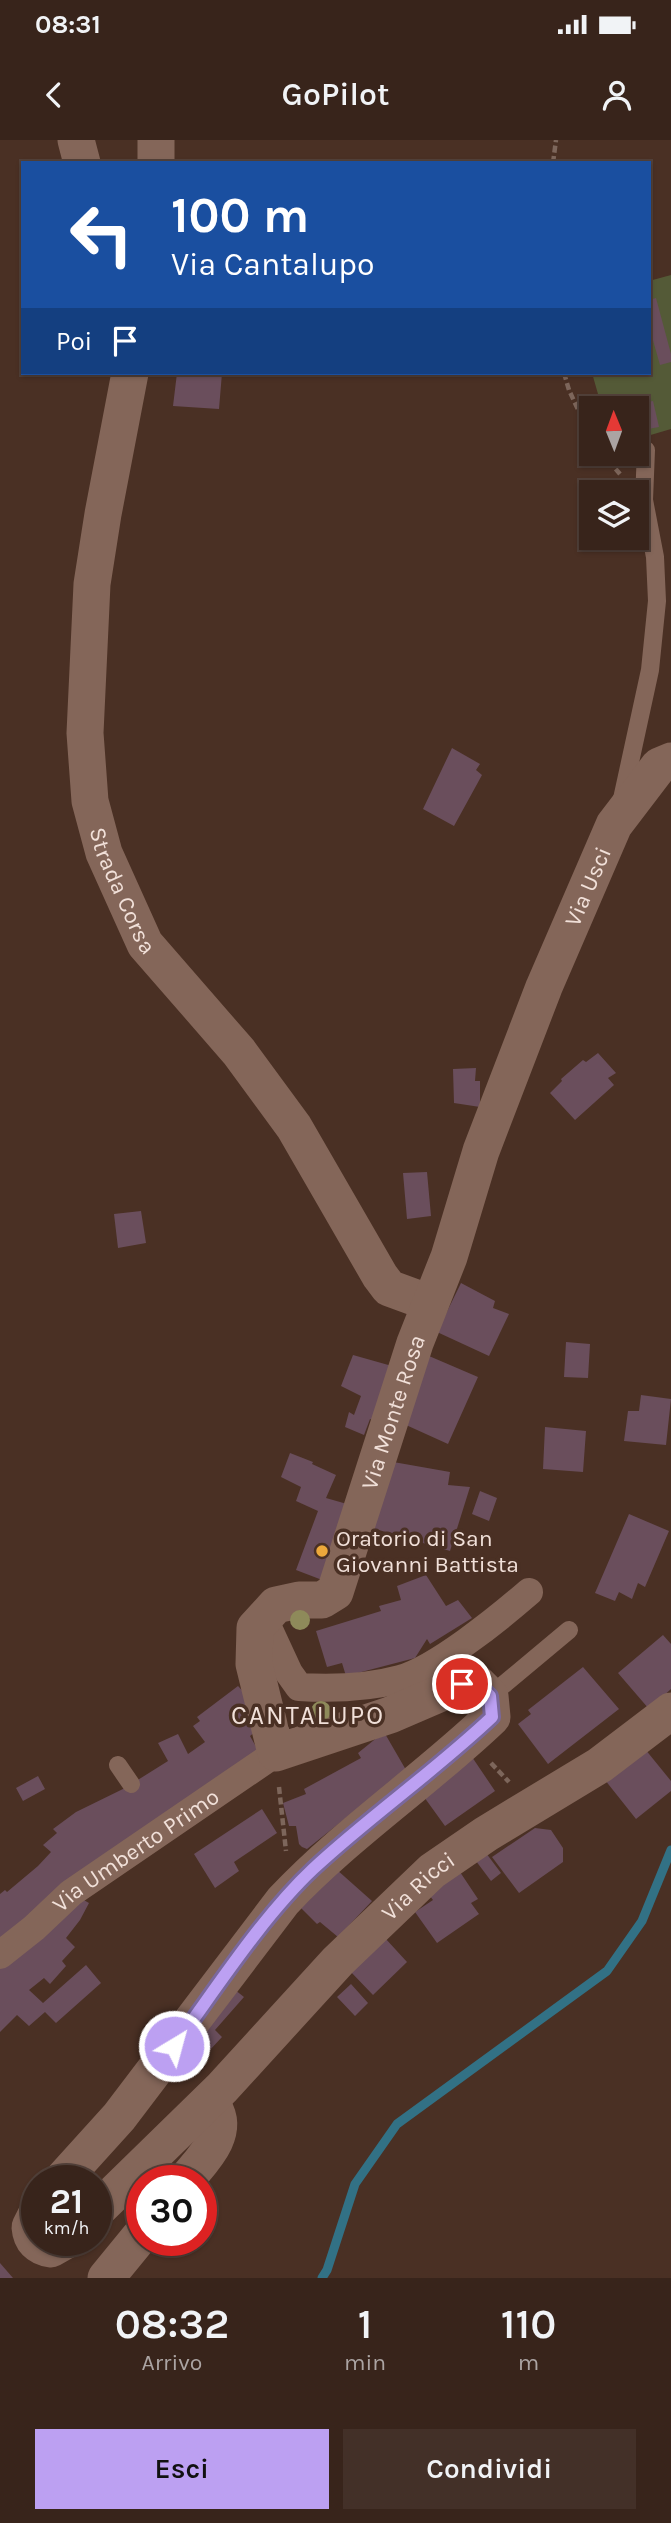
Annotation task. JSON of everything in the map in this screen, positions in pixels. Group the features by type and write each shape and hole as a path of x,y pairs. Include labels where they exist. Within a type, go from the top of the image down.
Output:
{"street":[{"path":"76,140 81,161"},
{"path":"156,140 156,161"},
{"name":"Strada Corsa","path":"130,375 92,584 85,733 90,800 104,853 145,944 239,1052 294,1127 380,1276 389,1288 430,1303"},
{"path":"614,825 659,766 671,761"},
{"name":"Via Usci","path":"430,1303 449,1257 481,1152 544,987 614,825"},
{"name":"Via Monte Rosa","path":"264,1619 275,1605 299,1600 322,1600 335,1592 430,1303"},
{"path":"76,2165 119,2117 283,1901 312,1870 492,1717 490,1696 478,1684 462,1684 390,1715 276,1753 254,1664 255,1628 264,1619 289,1673 299,1687 368,1686 402,1678 433,1663 506,1612 528,1592"},
{"name":"Via Ricci","path":"112,2196 204,2107 338,1961 432,1871 486,1834 600,1765 671,1711"},
{"name":"Via Umberto Primo","path":"0,1955 71,1893 161,1827 276,1753"},
{"path":"197,2165 215,2142 218,2116 214,2109 204,2107"},
{"path":"106,2278 126,2254"}],"lane":[{"name":"Via Usci","path":"614,825 624,792 650,670 657,601 655,557 644,500 645,466"},
{"path":"490,1696 569,1630"},
{"path":"118,1765 131,1784"}],"path":[{"path":"553,161 556,140"},
{"path":"565,375 579,412"},
{"path":"276,1753 285,1834 283,1901"}],"green space":[{"path":"671,275 671,429 649,435 649,396 599,396 593,375 651,375 651,280"}],"building":[{"path":"656,298 671,354 671,362 660,365 651,333 651,299"},
{"path":"177,375 222,375 219,409 173,406"},
{"path":"653,401 659,427 649,429 649,402"},
{"path":"452,748 480,764 476,770 482,775 454,826 423,809"},
{"path":"598,1053 616,1073 608,1078 614,1085 575,1120 550,1093 561,1079 583,1060 586,1062"},
{"path":"476,1068 475,1081 480,1081 480,1107 454,1103 453,1069"},
{"path":"427,1172 431,1216 407,1219 403,1173"},
{"path":"141,1211 146,1243 118,1248 114,1214"},
{"path":"461,1283 495,1301 493,1308 509,1314 489,1356 437,1332"},
{"path":"566,1342 590,1344 588,1378 564,1377"},
{"path":"422,1353 478,1377 448,1444 395,1420"},
{"path":"353,1355 399,1368 378,1423 370,1419 364,1435 345,1427 349,1412 354,1415 361,1396 341,1386"},
{"path":"641,1395 671,1399 666,1445 624,1441 628,1411 639,1411"},
{"path":"545,1427 586,1431 583,1472 543,1469"},
{"path":"290,1453 336,1475 326,1498 354,1506 330,1583 296,1570 318,1511 296,1501 301,1487 281,1477"},
{"path":"382,1460 450,1472 448,1485 470,1487 450,1551 362,1525"},
{"path":"480,1491 497,1498 489,1521 472,1514"},
{"path":"629,1514 669,1531 645,1587 638,1583 632,1599 619,1592 615,1601 595,1593"},
{"path":"426,1575 446,1606 458,1600 472,1618 430,1644 427,1639 415,1658 346,1676 342,1663 327,1667 316,1631 381,1611 379,1606 401,1600 397,1586"},
{"path":"663,1635 671,1644 671,1689 649,1709 618,1673"},
{"path":"583,1667 619,1709 548,1764 518,1724 531,1714 528,1710"},
{"path":"238,1686 255,1704 261,1727 250,1736 260,1754 0,1951 0,1894 5,1890 7,1892 51,1852 43,1845 57,1833 53,1829 76,1812 125,1788 168,1761 158,1743 178,1734 188,1754 205,1742 193,1726 200,1721 197,1717"},
{"path":"384,1732 406,1770 307,1849 302,1847 296,1826 289,1826 283,1803 306,1794 304,1789 361,1758 358,1753"},
{"path":"645,1749 671,1781 671,1791 636,1819 605,1780"},
{"path":"470,1754 495,1791 445,1826 419,1790"},
{"path":"38,1776 45,1789 23,1801 16,1788"},
{"path":"262,1809 277,1833 234,1862 239,1871 215,1888 194,1854"},
{"path":"535,1828 551,1830 563,1848 563,1862 519,1893 492,1857"},
{"path":"486,1853 501,1873 491,1881 476,1861"},
{"path":"336,1869 372,1901 338,1937 320,1922 317,1924 299,1906"},
{"path":"458,1869 478,1899 471,1903 479,1914 437,1943 415,1912 433,1900 426,1891"},
{"path":"73,1894 89,1903 66,1938 75,1947 62,1961 66,1966 50,1984 44,1978 29,1990 43,2003 86,1965 101,1983 56,2023 45,2012 29,2026 17,2015 0,2032 0,1963"},
{"path":"385,1938 407,1962 373,1995 350,1971"},
{"path":"225,1982 244,1997 215,2030 222,2037 209,2051 188,2035"},
{"path":"351,1984 368,2003 355,2016 337,1997"},
{"path":"0,2263 13,2278 0,2278"}],"waterway":[{"path":"322,2278 355,2184 397,2124 607,1971 642,1921 671,1850"}],"place":[{"name":"Oratorio di San Giovanni Battista","path":"322,1551"}],"district":[{"name":"CANTALUPO","path":"308,1715"}],"route":[{"path":"174,2046 283,1901 312,1870 492,1717 490,1696 478,1684 462,1684"}]}
